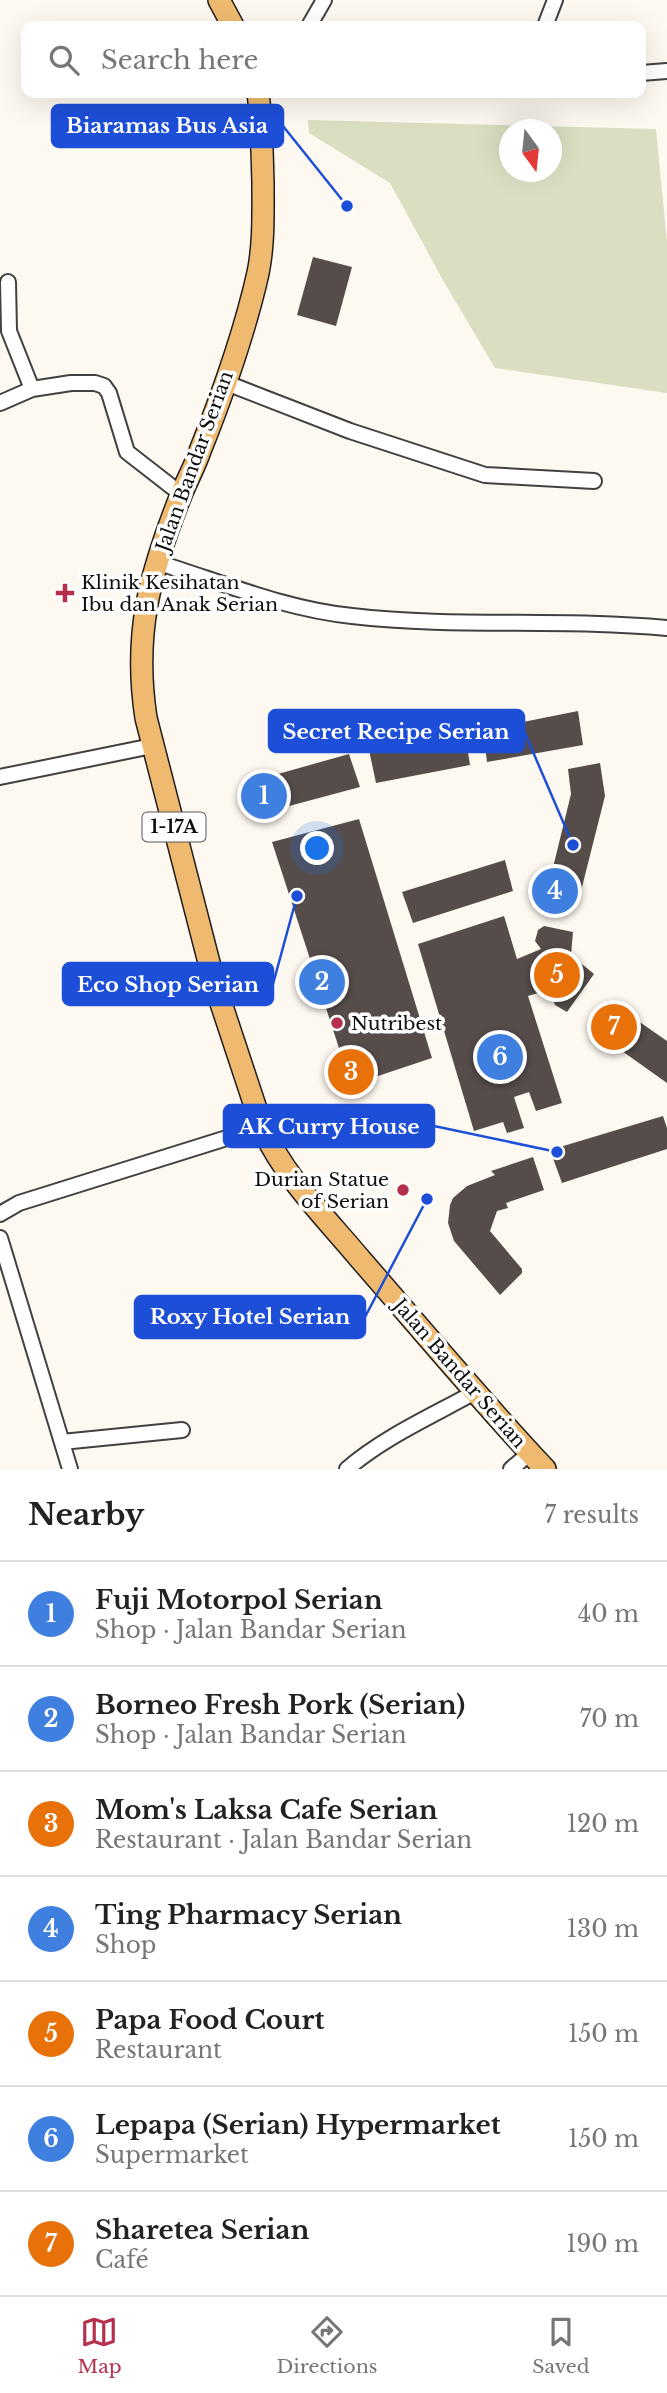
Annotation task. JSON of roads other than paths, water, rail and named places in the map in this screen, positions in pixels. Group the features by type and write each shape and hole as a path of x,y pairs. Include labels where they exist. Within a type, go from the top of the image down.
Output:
{"main road":[{"path":"219,0 230,21"},
{"name":"Jalan Bandar Serian","path":"259,98 262,120 262,244 258,272 200,452 181,494 148,592 141,649 141,685 152,746 214,982 270,1146 285,1168 475,1392 545,1469"}],"street":[{"path":"312,21 324,0"},
{"path":"547,21 555,0"},
{"path":"646,73 667,71"},
{"path":"8,282 9,331 32,389"},
{"path":"224,382 349,431 485,474 594,481"},
{"path":"0,403 32,389 71,383 95,383 103,386 109,393 127,452 181,494"},
{"path":"156,562 258,597 349,616 667,628"},
{"path":"0,777 152,746"},
{"path":"0,1214 19,1203 262,1127"},
{"path":"0,1238 70,1469"},
{"path":"347,1469 364,1455 475,1392"},
{"path":"62,1442 182,1430"},
{"path":"511,1469 530,1452"}],"place":[{"name":"Biaramas Bus Asia","path":"347,206"},
{"name":"Klinik Kesihatan Ibu dan Anak Serian","path":"65,593"},
{"name":"Fuji Motorpol Serian","path":"264,796"},
{"name":"Secret Recipe Serian","path":"573,845"},
{"name":"Ting Pharmacy Serian","path":"555,891"},
{"name":"Eco Shop Serian","path":"297,896"},
{"name":"Papa Food Court","path":"557,975"},
{"name":"Borneo Fresh Pork (Serian)","path":"322,982"},
{"name":"Nutribest","path":"337,1023"},
{"name":"Sharetea Serian","path":"614,1027"},
{"name":"Lepapa (Serian) Hypermarket","path":"500,1057"},
{"name":"Mom's Laksa Cafe Serian","path":"351,1072"},
{"name":"AK Curry House","path":"557,1152"},
{"name":"Durian Statue of Serian","path":"403,1190"},
{"name":"Roxy Hotel Serian","path":"427,1199"}]}
